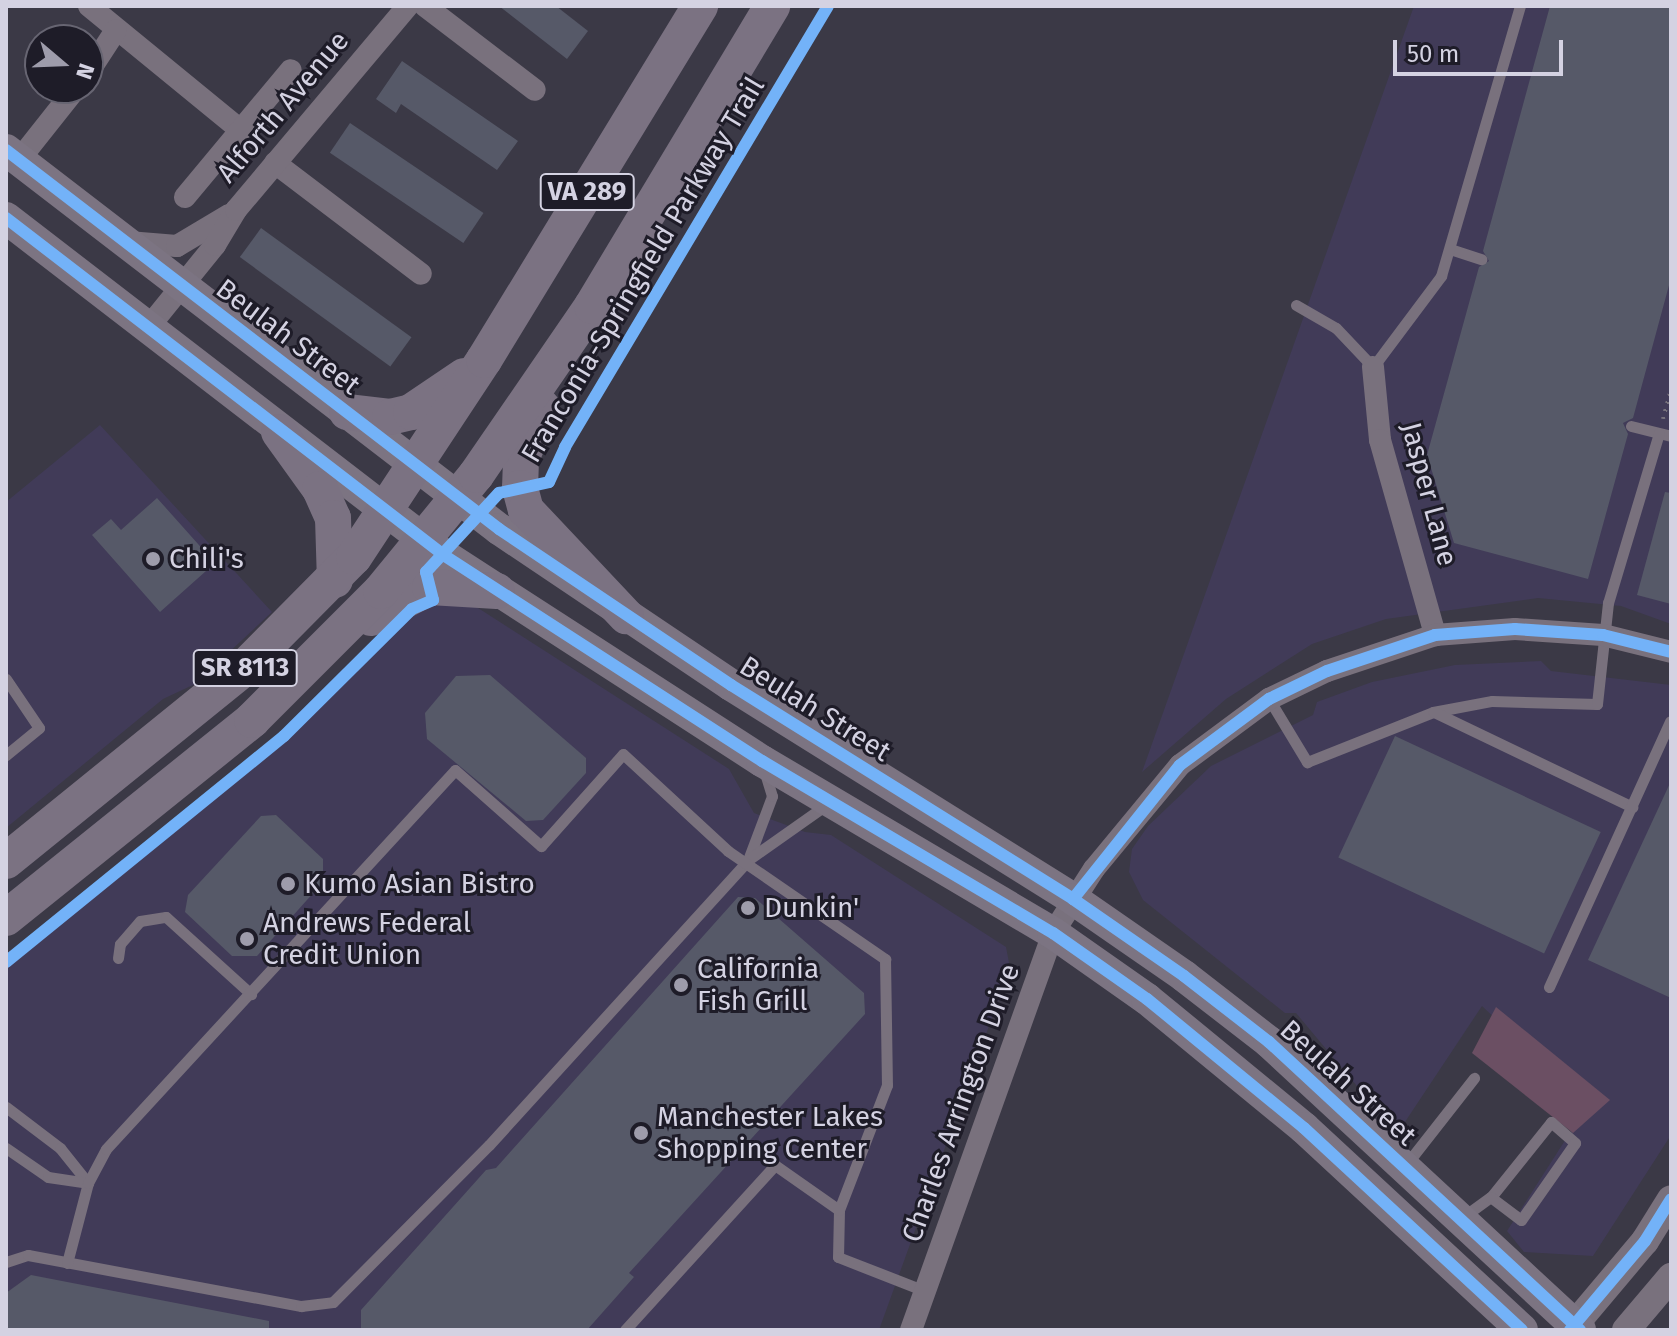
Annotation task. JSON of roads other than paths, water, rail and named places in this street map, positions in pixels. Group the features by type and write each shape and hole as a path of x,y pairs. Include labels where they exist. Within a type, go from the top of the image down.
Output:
{"main road":[{"name":"VA 289","path":"416,466 700,6"},
{"name":"VA 289","path":"458,497 592,306 772,6"},
{"name":"Beulah Street","path":"12,155 416,466 626,616 1073,899 1269,1042 1575,1328"},
{"path":"6,218 279,432 423,540 497,591 762,761 1053,933 1147,999 1304,1128 1522,1330"},
{"path":"592,306 527,437 520,488 533,522 626,616"},
{"path":"347,412 390,417 411,412 484,360"},
{"path":"279,432 330,509 335,580"},
{"name":"SR 8113","path":"6,861 220,689 335,580 416,466"},
{"name":"SR 8113","path":"6,918 229,740 336,641 458,497"},
{"path":"336,641 418,590 457,586 497,591"}],"street":[{"path":"89,6 238,128"},
{"name":"Alforth Avenue","path":"147,329 236,210 408,6"},
{"path":"425,6 535,90"},
{"path":"104,48 116,30"},
{"path":"185,197 238,128 291,70"},
{"path":"12,155 61,104"},
{"path":"275,163 421,274"},
{"name":"Alforth Avenue","path":"126,242 164,247 189,242 236,210"},
{"name":"Jasper Lane","path":"1373,367 1380,440 1435,635"},
{"name":"Charles Arrington Drive","path":"911,1330 1053,933 1073,899 1180,765 1269,699 1327,671 1435,635 1515,629 1603,635 1671,652"},
{"path":"1575,1328 1645,1241 1671,1199"},
{"path":"1626,1330 1671,1277"}],"lane":[{"path":"1296,305 1336,328 1373,367 1441,276 1520,6"},
{"path":"1450,249 1481,259"},
{"path":"1269,699 1307,762 1433,712 1492,701 1597,704 1603,635 1665,434 1631,426"},
{"path":"6,679 39,728 6,755"},
{"path":"1433,712 1632,807"},
{"path":"1549,987 1670,721"},
{"path":"67,1263 88,1183 106,1149 455,770 541,846 623,754 728,851 748,860 885,959 887,1085 839,1210 838,1257 925,1291"},
{"path":"748,860 772,796 762,761"},
{"path":"6,1262 28,1255 301,1306 333,1302 489,1145 748,860 832,802"},
{"path":"118,958 120,944 140,921 166,917 251,994"},
{"path":"1405,1166 1474,1078"},
{"path":"6,1107 60,1148 88,1183"},
{"path":"1461,1219 1491,1197 1551,1122 1575,1143 1521,1220 1491,1197"},
{"path":"6,1148 48,1177 88,1183"},
{"path":"625,1330 775,1165 839,1210"}],"place":[{"name":"Chili's","path":"153,559"},
{"name":"Kumo Asian Bistro","path":"288,884"},
{"name":"Dunkin'","path":"748,908"},
{"name":"Andrews Federal Credit Union","path":"247,939"},
{"name":"California Fish Grill","path":"681,985"},
{"name":"Manchester Lakes Shopping Center","path":"641,1133"}]}
